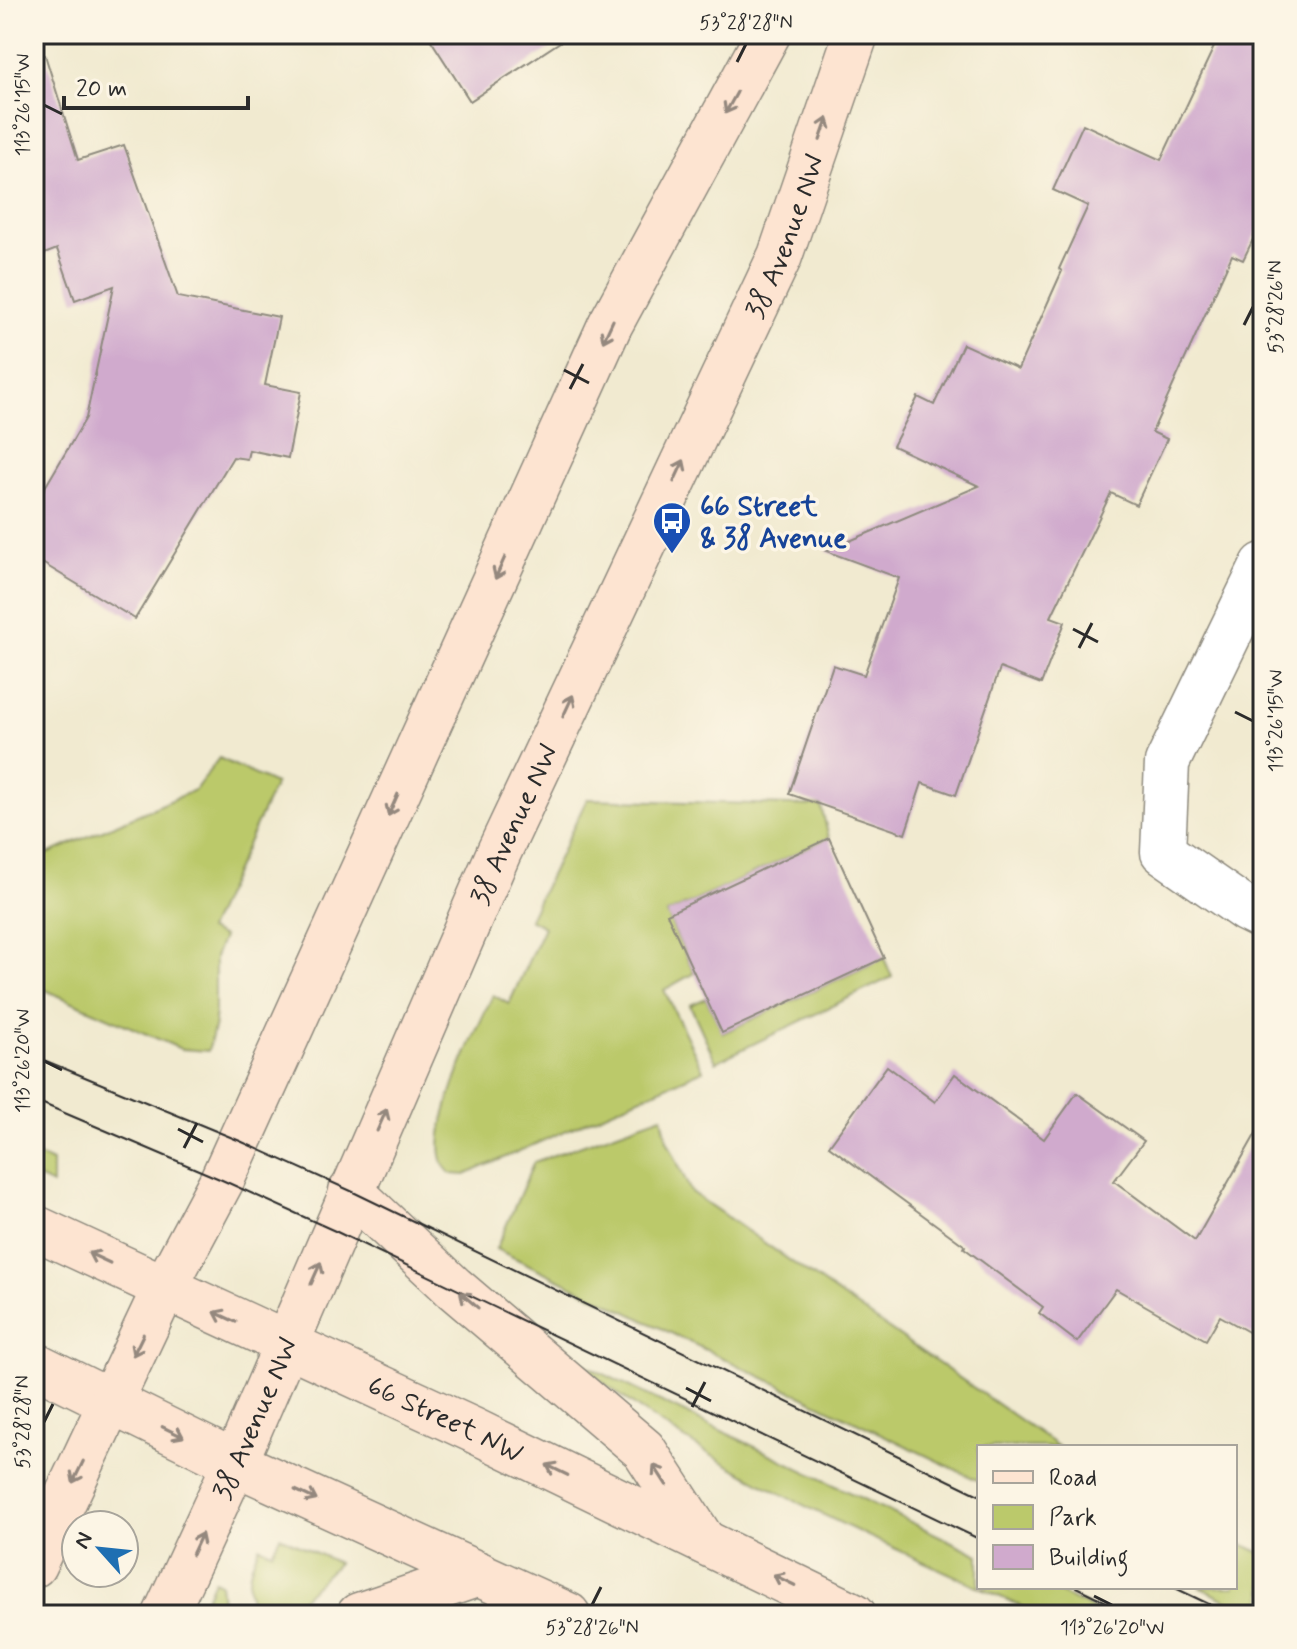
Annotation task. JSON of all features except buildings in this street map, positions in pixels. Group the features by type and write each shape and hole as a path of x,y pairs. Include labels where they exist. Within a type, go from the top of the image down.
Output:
{"street":[{"path":"34,1565 164,1289 222,1180 610,325 768,34"},
{"name":"38 Avenue NW","path":"165,1615 235,1463 499,852 780,256 856,34"},
{"path":"1263,565 1167,763 1163,852 1245,909 1263,918"},
{"path":"351,1191 454,1288 644,1450 703,1540"},
{"name":"66 Street NW","path":"34,1227 473,1430 854,1615"},
{"path":"34,1364 235,1463 568,1615"},
{"path":"359,1615 479,1574"}],"green space":[{"path":"219,758 275,784 208,930 223,937 215,957 215,1024 208,1051 181,1049 34,985 34,860 195,790"},
{"path":"587,799 821,806 829,838 667,914 694,973 664,990 703,1070 465,1175 452,1174 442,1161 440,1140 453,1087 493,995 509,1004 544,927 529,919"},
{"path":"884,958 892,977 716,1062 690,1005 706,998 723,1033"},
{"path":"662,1116 667,1140 691,1192 1056,1445 977,1445 977,1480 496,1249 534,1162"},
{"path":"34,1154 52,1162 52,1185 34,1176"},
{"path":"579,1362 977,1554 977,1586 768,1487 686,1440"},
{"path":"280,1536 338,1563 285,1615 258,1615 250,1598 252,1564 259,1546 272,1552"},
{"path":"1237,1542 1263,1554 1263,1615 1203,1589 1237,1589"},
{"path":"214,1580 220,1583 223,1615 198,1615"},
{"path":"983,1589 1051,1589 1105,1615 1040,1615"}],"tram line":[{"path":"34,1056 240,1141 351,1191 977,1494"},
{"path":"34,1100 335,1231 977,1538"},
{"path":"1080,1589 1133,1615"},
{"path":"1177,1589 1232,1615"}],"place":[{"name":"66 Street & 38 Avenue","path":"672,555"}]}
